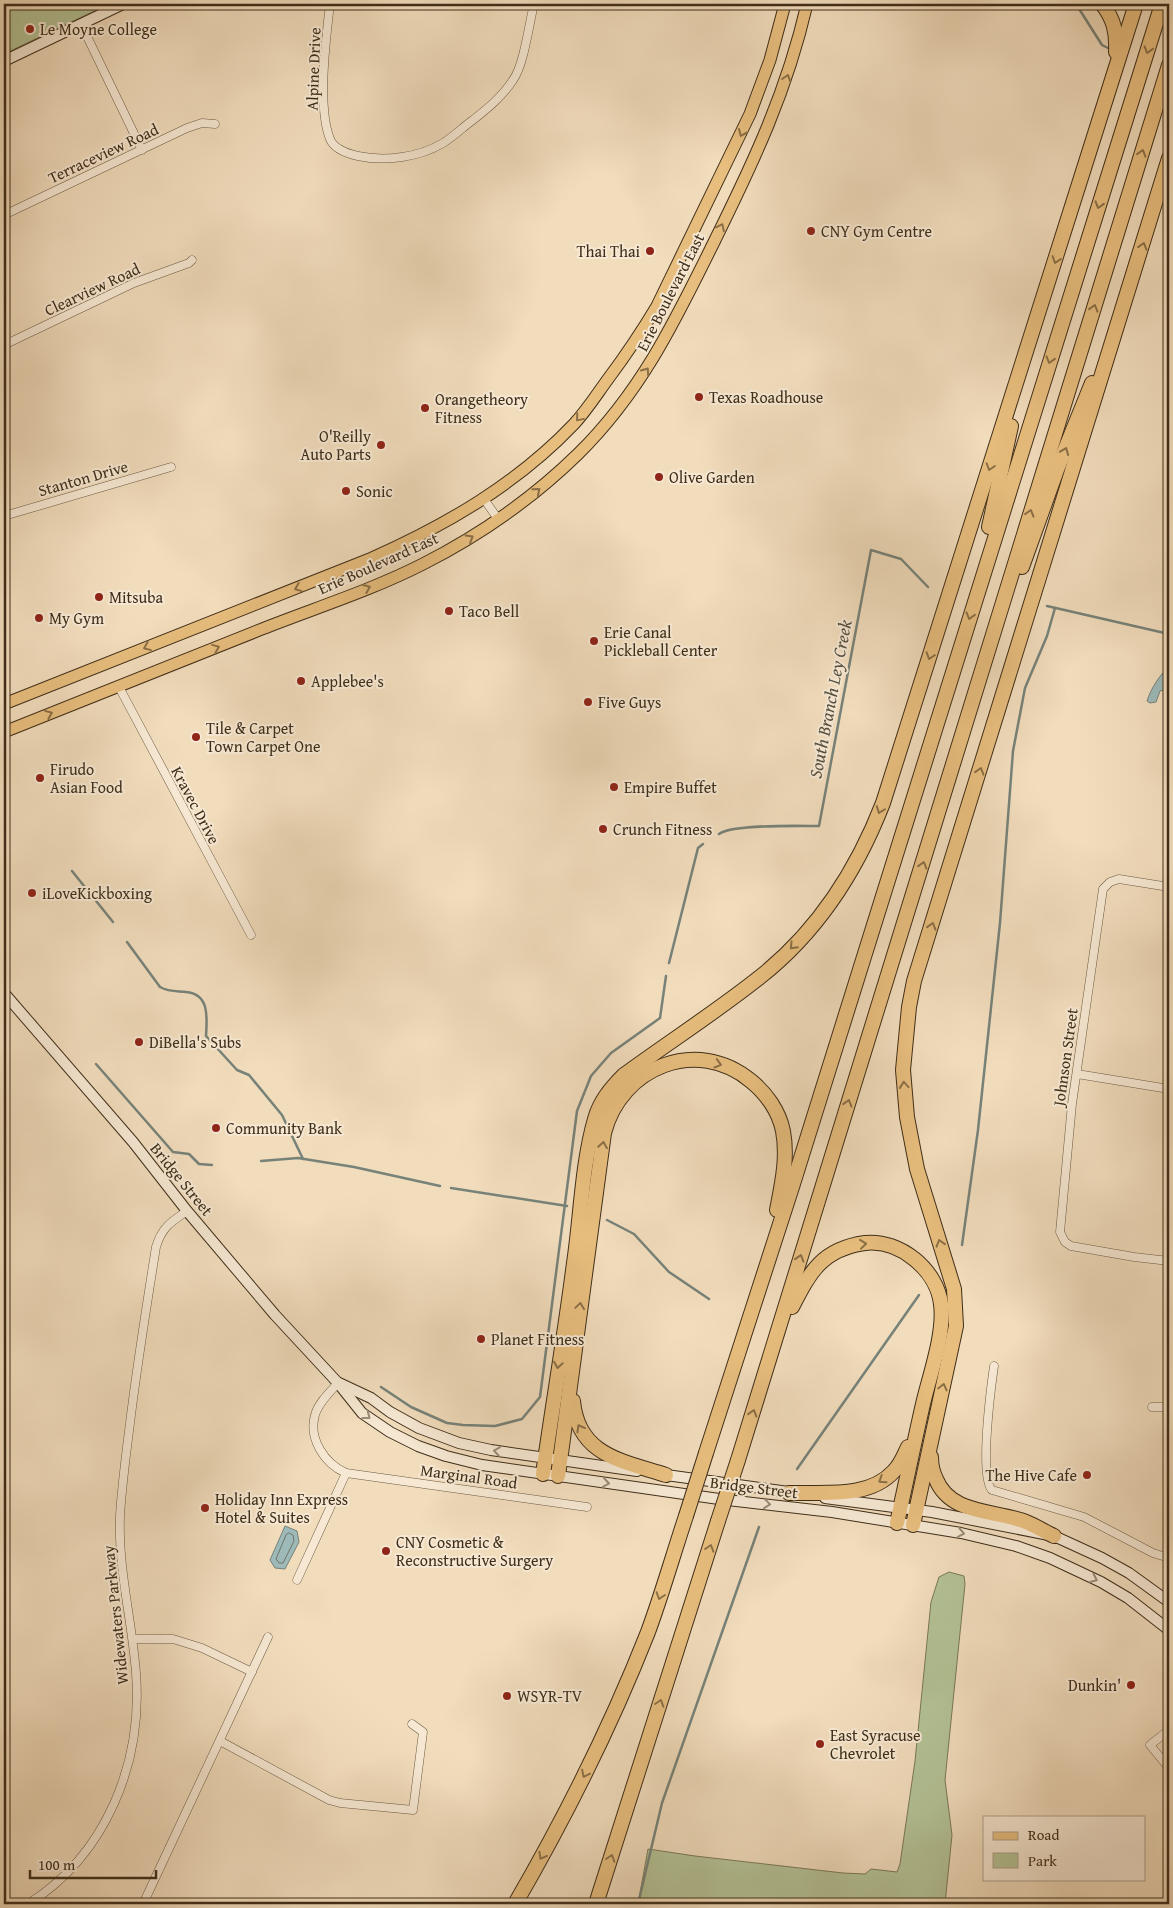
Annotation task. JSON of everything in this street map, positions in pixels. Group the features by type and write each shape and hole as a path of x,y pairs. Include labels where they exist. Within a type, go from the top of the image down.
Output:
{"highway":[{"path":"1102,4 1108,12 1117,34 1116,51 1107,97"},
{"path":"543,1474 574,1264 589,1144 599,1109 612,1088 624,1075 754,982 782,958 821,915 850,873 871,833 883,803 1136,4"},
{"path":"515,1904 566,1814 604,1734 649,1629 795,1177 1162,4"},
{"path":"596,1904 776,1339 799,1259 965,728 1002,600 1169,65"},
{"path":"913,1525 956,1326 956,1308 954,1289 917,1169 907,1117 903,1070 909,1007 920,962 1129,293 1169,158"},
{"path":"965,728 1058,467 1129,293"},
{"path":"976,596 1016,401 1036,321"},
{"path":"558,1476 604,1133 613,1107 629,1087 642,1076 664,1065 680,1061 711,1062 730,1068 747,1077 767,1096 783,1130 786,1153 770,1250"},
{"path":"776,1339 808,1276 820,1263 840,1250 867,1243 899,1249 915,1259 936,1284 941,1302 942,1325 897,1522"},
{"path":"571,1376 574,1417 587,1438 607,1455 666,1475"},
{"path":"790,1493 851,1492 878,1483 894,1472 918,1426"},
{"path":"932,1434 931,1467 938,1485 948,1498 969,1508 1027,1522 1054,1536"}],"main road":[{"path":"4,61 123,4"},
{"name":"Erie Boulevard East","path":"4,704 372,558 431,530 484,499 536,460 574,424 599,394 639,336 675,272 742,134 770,60 785,4"},
{"name":"Erie Boulevard East","path":"4,732 414,568 475,535 545,485 580,452 618,408 655,358 695,282 755,158 787,79 807,4"},
{"name":"Bridge Street","path":"4,993 133,1142 186,1211 275,1314 338,1383 362,1413 390,1432 418,1446 446,1456 482,1465 832,1512 961,1533 1016,1546 1050,1558 1108,1586 1128,1598 1169,1630"},
{"name":"Bridge Street","path":"338,1383 371,1398 390,1412 426,1432 459,1443 491,1450 916,1510 1054,1536 1130,1573 1169,1602"}],"street":[{"name":"Alpine Drive","path":"330,4 324,85 325,115 330,139 336,147 352,155 366,158 393,157 431,149 444,143 494,104 515,78 521,61 534,4"},
{"path":"81,24 142,150"},
{"name":"Terraceview Road","path":"4,215 187,128 202,123 215,124"},
{"name":"Clearview Road","path":"4,345 134,283 189,263 192,260"},
{"name":"Stanton Drive","path":"4,516 171,466"},
{"path":"484,499 498,519"},
{"name":"Kravec Drive","path":"118,687 251,934"},
{"name":"Johnson Street","path":"1169,887 1119,879 1110,882 1103,889 1101,895 1077,1074 1063,1190 1060,1232 1063,1240 1071,1246 1169,1261"},
{"path":"1077,1074 1169,1089"},
{"name":"Widewaters Parkway","path":"28,1904 64,1877 82,1857 103,1826 118,1795 127,1770 136,1726 138,1700 133,1639 121,1567 121,1492 137,1366 158,1238 166,1225 186,1211"},
{"path":"994,1366 987,1423 988,1486 992,1490 1084,1517 1153,1553 1169,1558"},
{"path":"297,1580 338,1494 346,1472 337,1469 329,1463 315,1440 314,1415 319,1405 338,1383"},
{"path":"1152,1407 1169,1407"},
{"name":"Marginal Road","path":"346,1472 587,1507"},
{"path":"143,1904 268,1637"},
{"path":"133,1639 173,1640 202,1648 252,1672"},
{"path":"220,1741 329,1800 340,1803 413,1810 423,1732 412,1724"},
{"path":"1169,1730 1150,1745 1169,1768"}],"green space":[{"name":"Le Moyne College","path":"4,4 109,4 4,54"},
{"path":"949,1572 964,1576 965,1584 945,1780 952,1835 945,1904 638,1904 648,1849 843,1873 865,1874 871,1869 897,1872 900,1864 915,1761 931,1602 939,1577"}],"water":[{"path":"1169,666 1169,689 1160,691 1156,702 1150,703 1147,701 1151,691"},
{"path":"285,1526 297,1531 299,1542 285,1569 275,1568 270,1560"}],"waterway":[{"path":"1076,4 1102,45 1108,48"},
{"name":"South Branch Ley Creek","path":"719,834 751,827 819,826 871,550 901,559 928,587"},
{"name":"South Branch Ley Creek","path":"1047,606 1169,634"},
{"path":"962,1245 978,1130 1000,923 1013,751 1025,688 1047,636 1055,608"},
{"path":"669,963 698,848 703,844"},
{"path":"72,871 113,922"},
{"path":"127,942 160,987 170,991 194,994 199,997 205,1008 206,1036 237,1070 249,1075 282,1115 303,1159"},
{"path":"381,1387 411,1407 447,1423 463,1425 495,1426 522,1419 540,1397 577,1111 591,1076 611,1053 660,1018 666,976"},
{"path":"96,1064 173,1152 189,1154 199,1164 212,1165"},
{"path":"261,1161 298,1158 354,1167 440,1186"},
{"path":"451,1188 567,1206"},
{"path":"607,1220 634,1234 669,1272 709,1299"},
{"path":"797,1469 919,1295"},
{"path":"638,1904 662,1803 759,1527"}],"place":[{"name":"Le Moyne College","path":"30,29"},
{"name":"CNY Gym Centre","path":"811,231"},
{"name":"Thai Thai","path":"650,251"},
{"name":"Texas Roadhouse","path":"699,397"},
{"name":"Orangetheory Fitness","path":"425,408"},
{"name":"O'Reilly Auto Parts","path":"381,445"},
{"name":"Olive Garden","path":"659,477"},
{"name":"Sonic","path":"346,491"},
{"name":"Mitsuba","path":"99,597"},
{"name":"Taco Bell","path":"449,611"},
{"name":"My Gym","path":"39,618"},
{"name":"Erie Canal Pickleball Center","path":"594,641"},
{"name":"Applebee's","path":"301,681"},
{"name":"Five Guys","path":"588,702"},
{"name":"Tile & Carpet Town Carpet One","path":"196,737"},
{"name":"Firudo Asian Food","path":"40,778"},
{"name":"Empire Buffet","path":"614,787"},
{"name":"Crunch Fitness","path":"603,829"},
{"name":"iLoveKickboxing","path":"32,893"},
{"name":"DiBella's Subs","path":"139,1042"},
{"name":"Community Bank","path":"216,1128"},
{"name":"Planet Fitness","path":"481,1339"},
{"name":"The Hive Cafe","path":"1087,1475"},
{"name":"Holiday Inn Express Hotel & Suites","path":"205,1508"},
{"name":"CNY Cosmetic & Reconstructive Surgery","path":"386,1551"},
{"name":"Dunkin'","path":"1131,1685"},
{"name":"WSYR-TV","path":"507,1696"},
{"name":"East Syracuse Chevrolet","path":"820,1744"}]}
